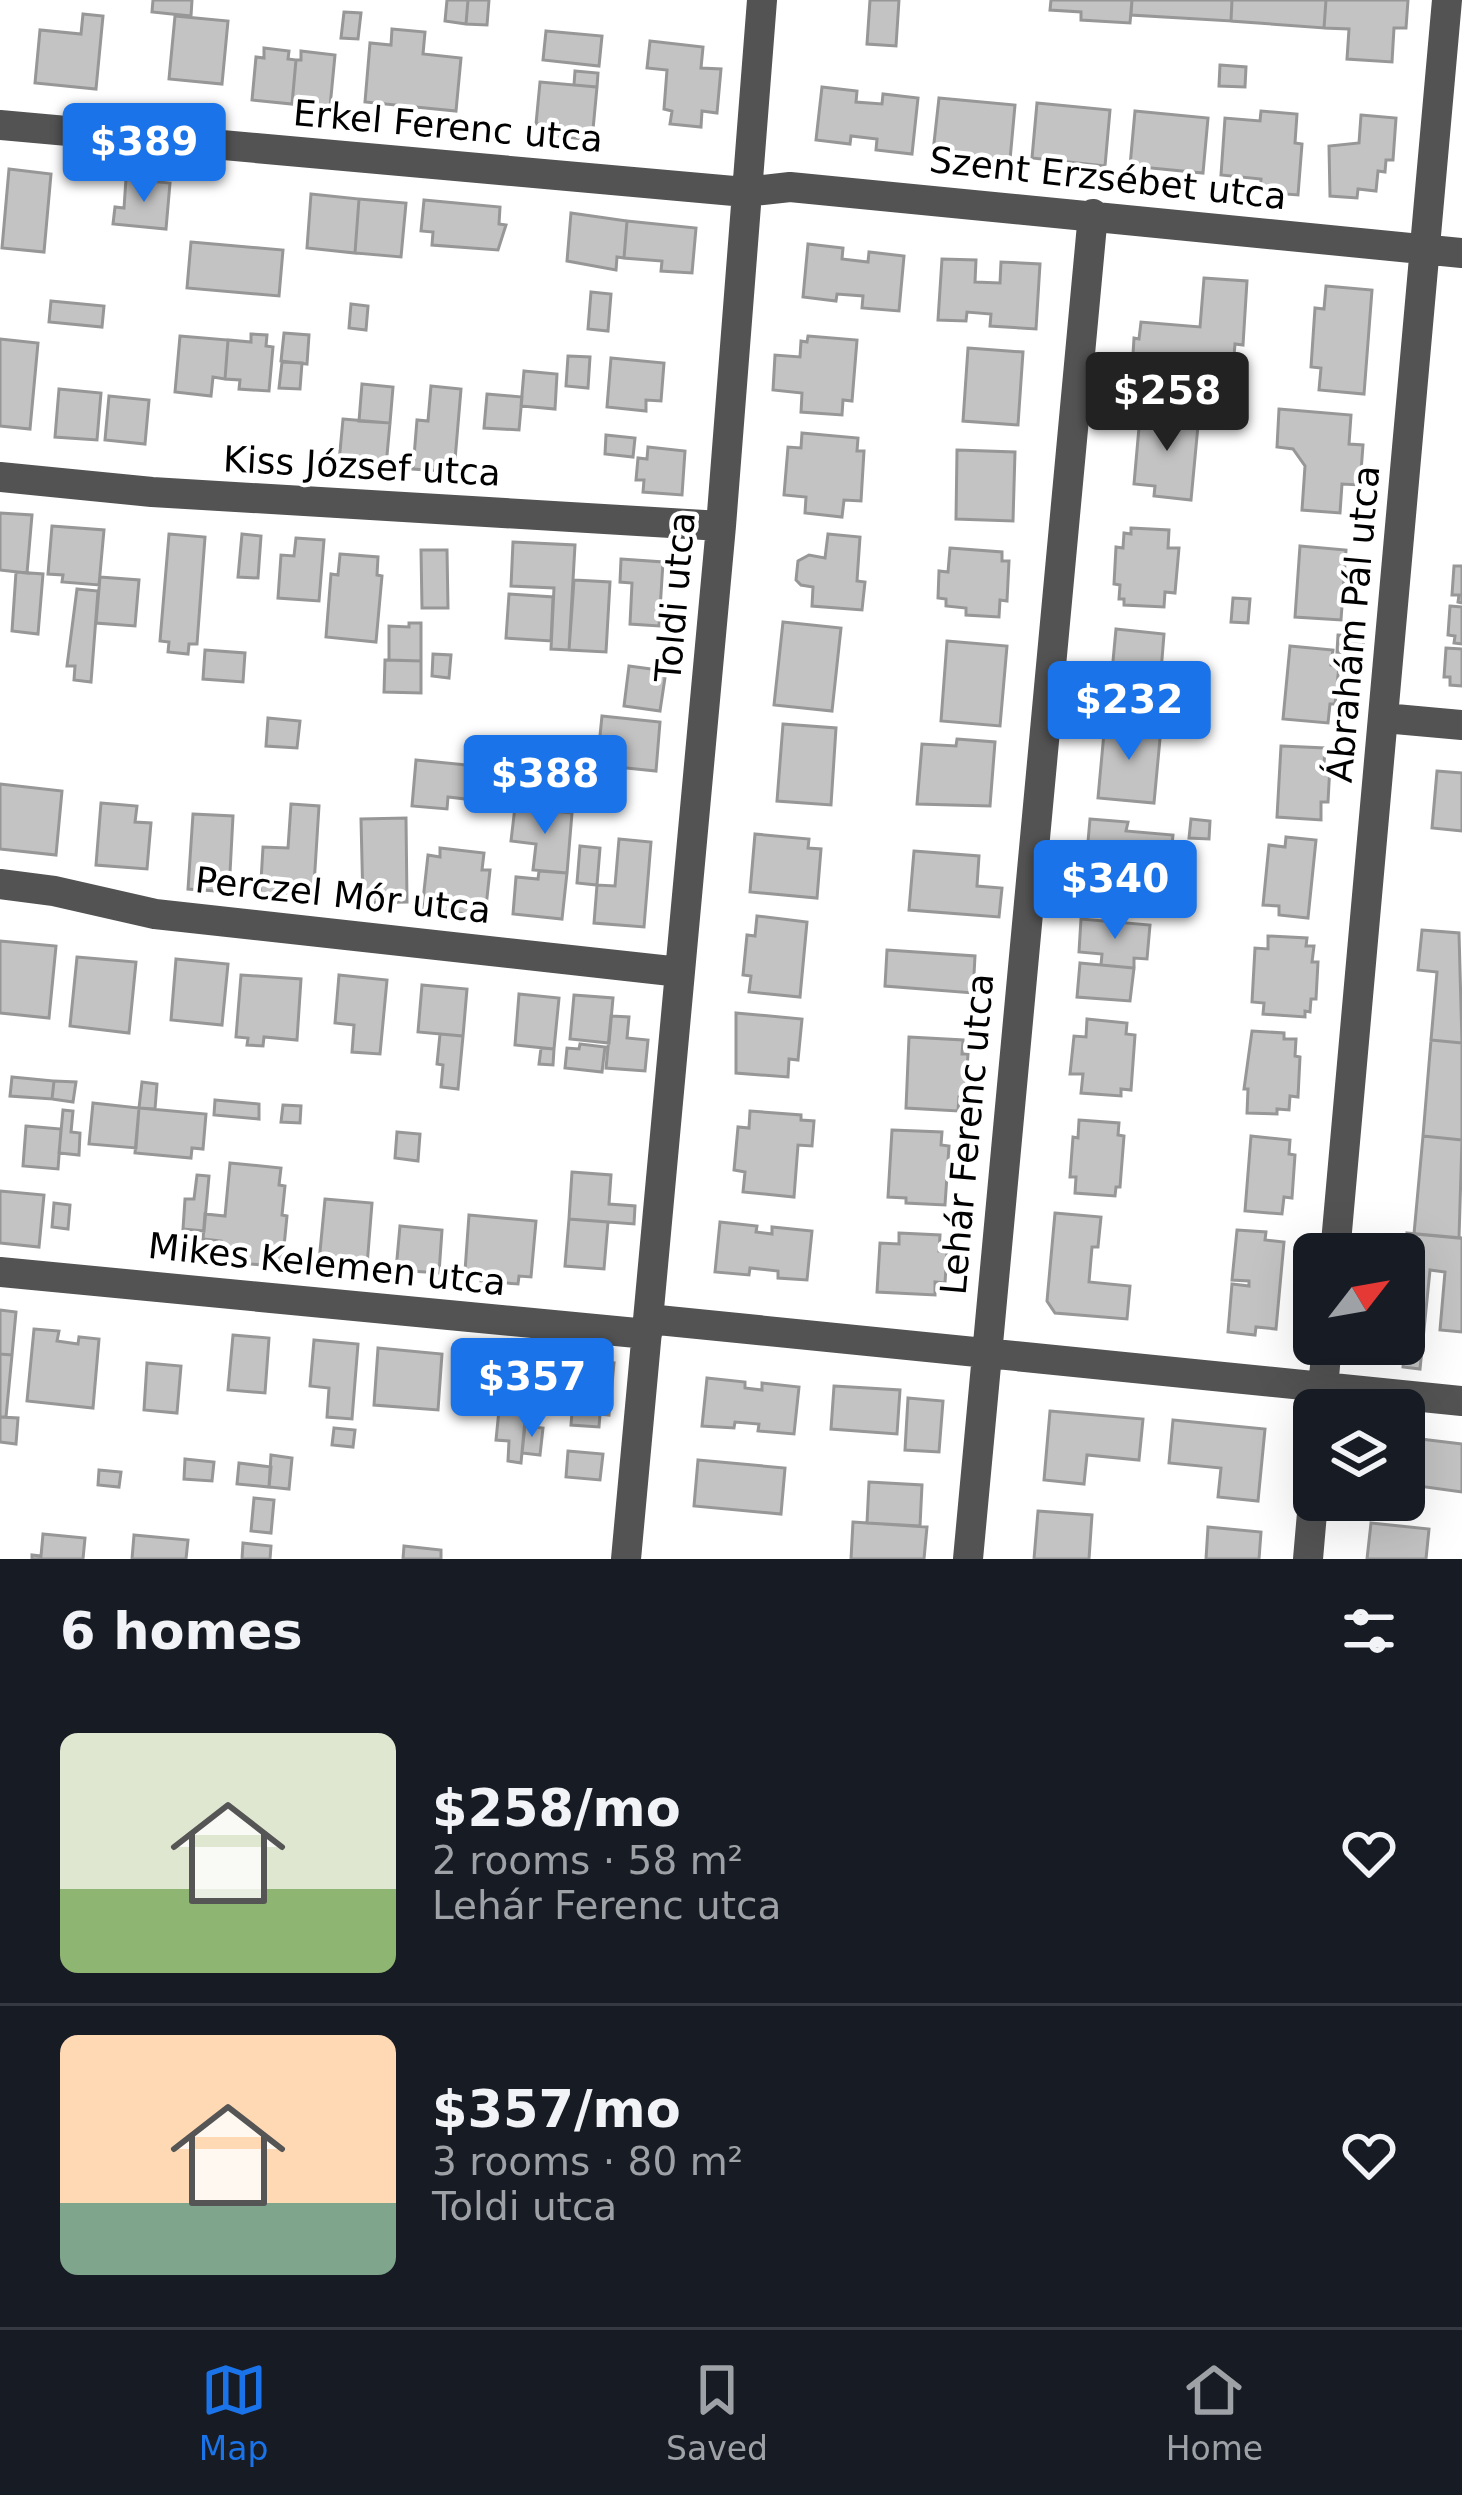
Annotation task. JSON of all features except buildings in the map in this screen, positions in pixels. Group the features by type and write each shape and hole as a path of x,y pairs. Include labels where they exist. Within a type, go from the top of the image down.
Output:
{"street":[{"name":"Toldi utca","path":"626,1559 721,526 762,0"},
{"name":"Ábrahám Pál utca","path":"1337,1233 1447,0"},
{"name":"Erkel Ferenc utca","path":"0,125 746,192"},
{"name":"Szent Erzsébet utca","path":"746,192 790,187 1462,253"},
{"name":"Lehár Ferenc utca","path":"968,1559 1093,214"},
{"name":"Kiss József utca","path":"0,477 152,492 721,526"},
{"path":"1384,718 1462,725"},
{"name":"Perczel Mór utca","path":"0,884 155,914 680,972"},
{"name":"Mikes Kelemen utca","path":"0,1272 986,1352 1293,1394"},
{"name":"Mikes Kelemen utca","path":"1425,1400 1462,1401"},
{"path":"1308,1559 1311,1521"}],"shaded area":[{"path":"1177,875 1193,876 1190,912 1174,910"}]}
